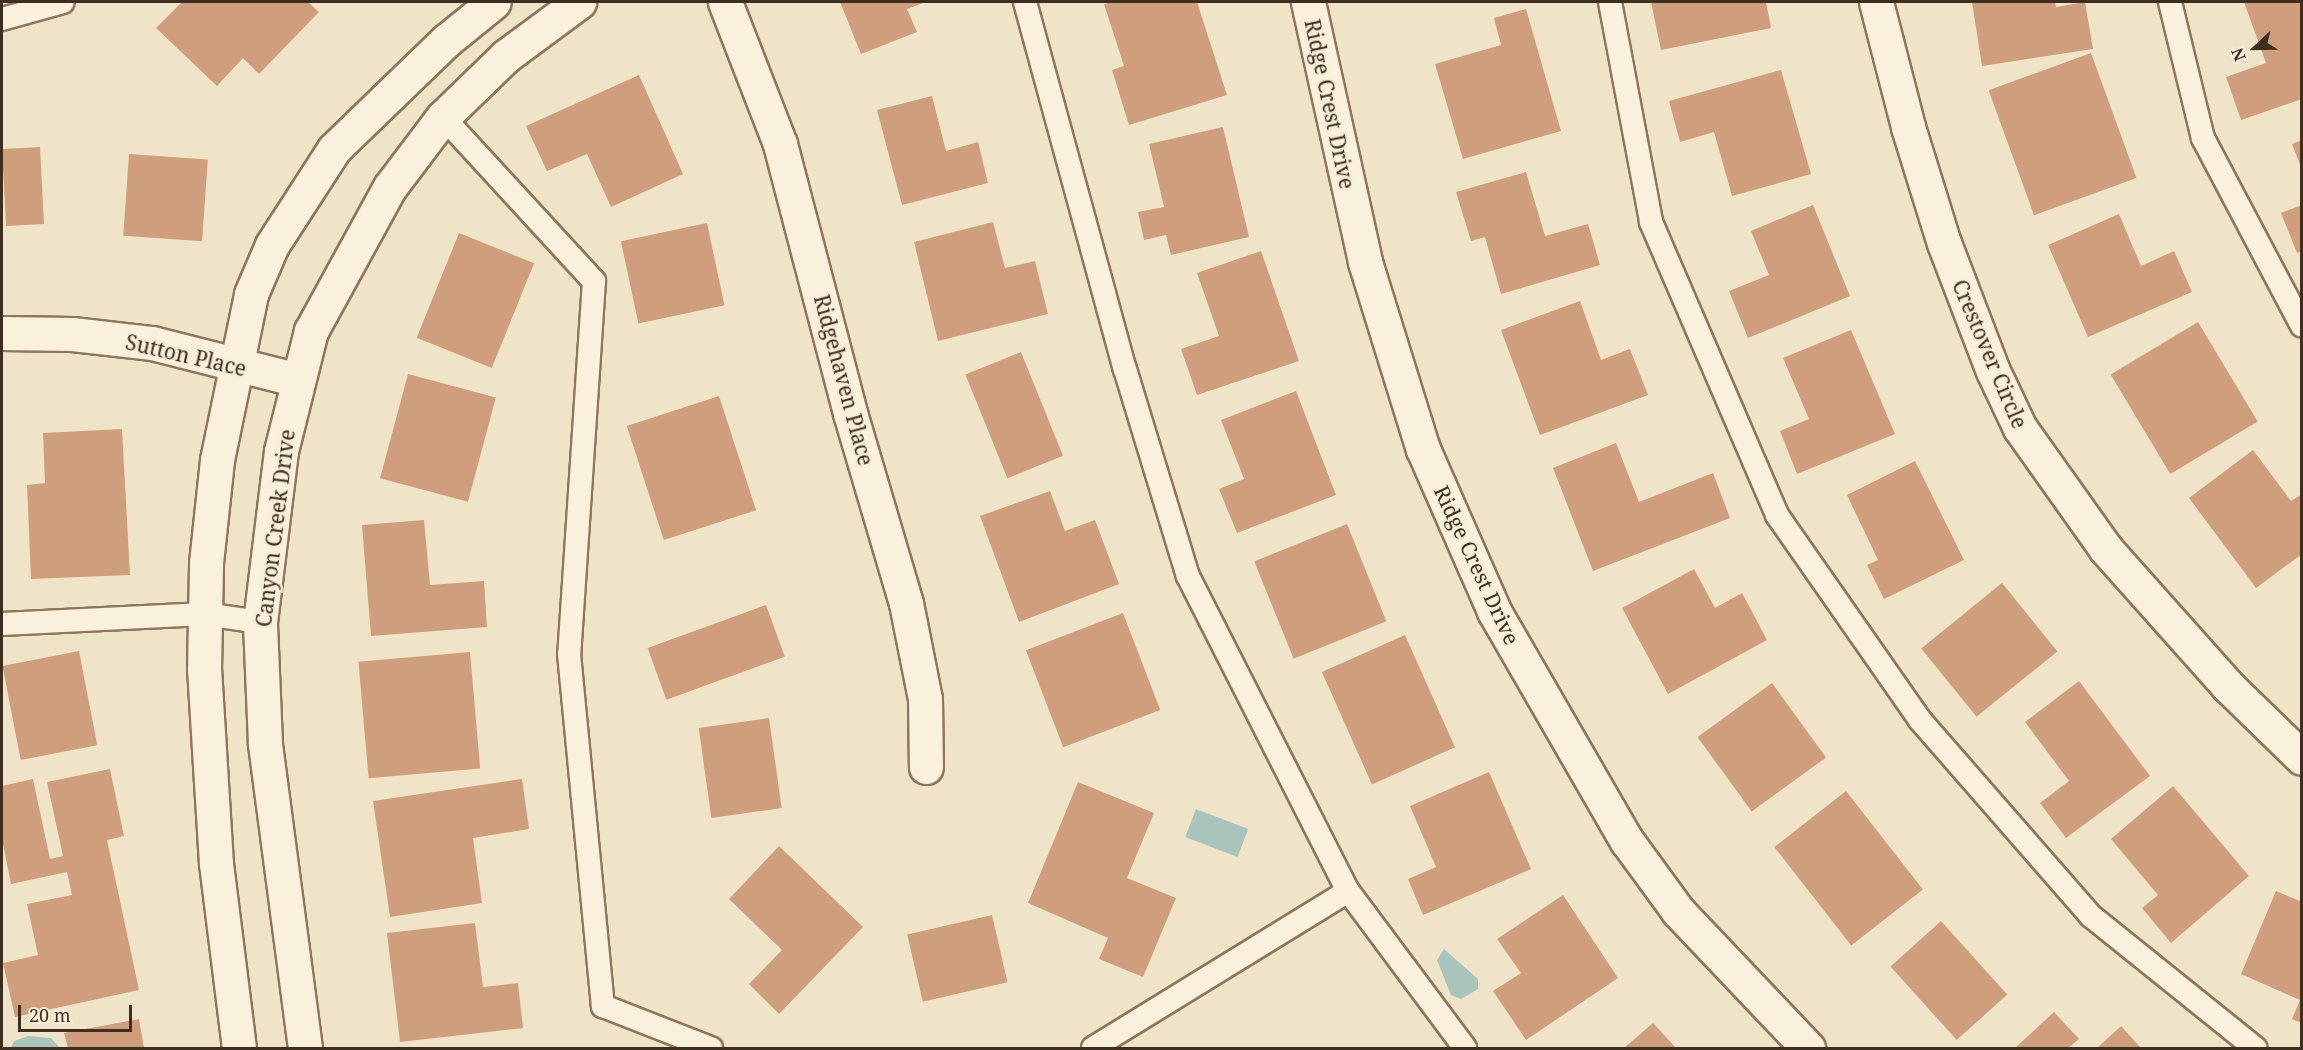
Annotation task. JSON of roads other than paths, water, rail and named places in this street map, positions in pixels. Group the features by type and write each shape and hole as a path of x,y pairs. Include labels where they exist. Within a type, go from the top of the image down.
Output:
{"street":[{"path":"239,1048 216,864 204,670 205,614 217,460 234,365 251,294 272,245 334,149 447,39 494,2"},
{"name":"Canyon Creek Drive","path":"305,1048 265,743 260,622 281,450 298,380 311,331 378,208 443,117 506,56 579,2"},
{"name":"Ridgehaven Place","path":"725,2 780,144 850,412 906,603 925,699 926,767"},
{"name":"Ridge Crest Drive","path":"1308,2 1365,262 1423,449 1494,611 1627,841 1678,911 1808,1048"},
{"name":"Crestover Circle","path":"1876,2 1908,127 1944,243 1993,371 2020,428 2106,549 2228,686 2301,758"},
{"name":"Sutton Place","path":"2,333 72,334 152,343 298,380"}],"lane":[{"path":"2,19 63,2"},
{"path":"1025,2 1125,369 1188,576 1348,891 1465,1048"},
{"path":"1610,2 1652,222 1777,515 1920,720 2091,916 2255,1048"},
{"path":"2170,2 2203,138 2301,326"},
{"path":"443,117 594,281 569,654 603,1006 711,1048"},
{"path":"2,624 205,614 260,622"},
{"path":"1093,1048 1348,891"}],"water":[{"path":"1196,809 1248,829 1238,857 1185,837"},
{"path":"1444,949 1478,979 1478,989 1461,999 1451,995 1437,960"},
{"path":"28,1036 51,1038 60,1048 11,1048 14,1041"}]}
